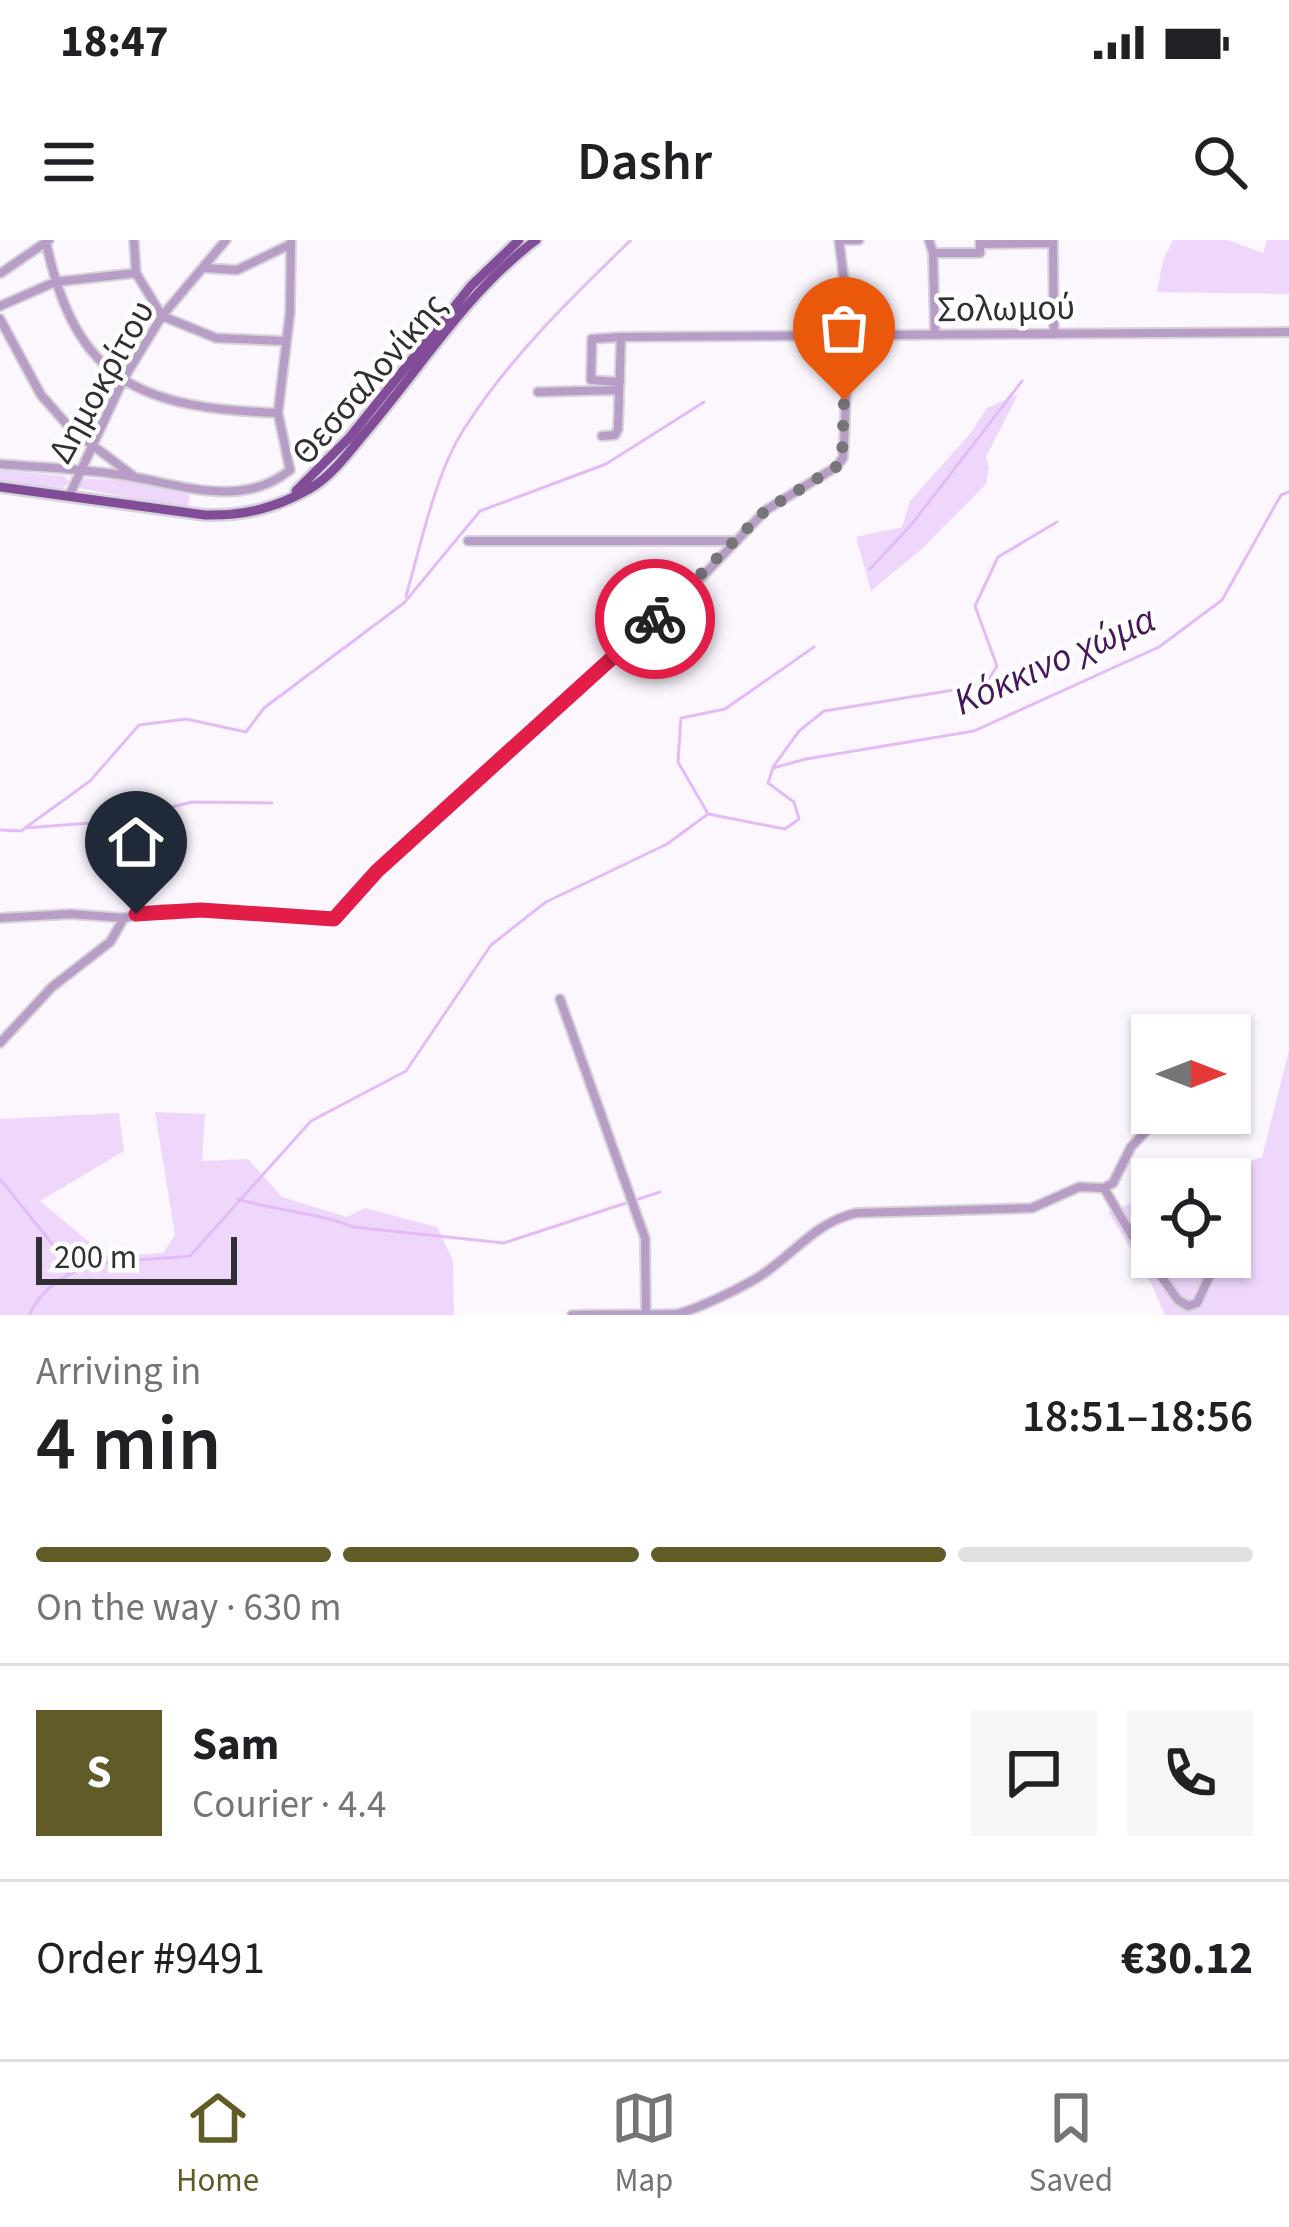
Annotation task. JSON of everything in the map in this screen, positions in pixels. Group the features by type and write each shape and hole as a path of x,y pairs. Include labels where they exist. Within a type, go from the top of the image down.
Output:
{"main road":[{"name":"Θεσσαλονίκης","path":"289,497 349,438 470,286 519,240"},
{"name":"Θεσσαλονίκης","path":"4,487 189,514 236,516 264,510 311,488 332,470 471,300 536,240"}],"street":[{"path":"134,240 136,273 162,316 216,338 285,341"},
{"name":"Δημοκρίτου","path":"70,494 123,380 162,316 226,240"},
{"path":"0,918 71,914 124,919 161,910 334,919 377,871 766,510 827,473 842,458 848,304 839,240 859,240"},
{"path":"928,240 933,253 935,335"},
{"path":"0,274 48,241 55,282 81,338 123,380 193,408 278,413"},
{"path":"0,452 4,464 134,477 220,493 252,488 290,470 278,413 290,312 292,242 237,270 202,268"},
{"path":"933,253 1053,242 1054,334"},
{"path":"0,306 55,282 136,273"},
{"path":"0,319 41,395 91,446 134,477"},
{"name":"Σολωμού","path":"621,337 1289,332"},
{"path":"602,436 615,435 618,429 621,337 592,339 591,380 619,386"},
{"path":"538,392 619,386"},
{"path":"0,500 4,487"},
{"path":"468,541 737,541"},
{"path":"0,1043 52,987 110,941 124,919"},
{"path":"560,999 645,1238 646,1313"},
{"path":"572,1315 676,1315 770,1270 838,1217 1032,1208 1078,1186 1104,1188 1113,1183 1143,1134"},
{"path":"1104,1188 1131,1234"},
{"path":"1162,1278 1188,1306 1197,1303 1209,1278"}],"shaded area":[{"path":"1173,240 1227,240 1263,253 1267,240 1289,240 1289,294 1157,292 1163,260"},
{"path":"1018,394 986,457 986,484 923,548 871,591 856,537 902,527 910,501 987,408"},
{"path":"0,470 64,476 70,482 63,488 0,482"},
{"path":"81,478 128,481 190,495 188,508 78,488"},
{"path":"1289,1051 1289,1315 1165,1315 1148,1278 1251,1278 1251,1161 1262,1157"},
{"path":"155,1112 205,1114 202,1161 248,1159 282,1197 347,1217 365,1208 437,1227 453,1261 454,1315 0,1315 0,1119 119,1113 124,1151 40,1201 106,1256 163,1253 175,1235"},
{"path":"1131,1204 1131,1250 1108,1212"}],"waterway":[{"path":"406,596 437,488 464,429 521,353 631,240"},
{"name":"Κόκκινο χώμα","path":"870,569 912,524 1022,381"},
{"path":"0,830 21,831 90,781 139,725 186,719 246,732 264,708 404,603 480,511 606,464 704,402"},
{"name":"Κόκκινο χώμα","path":"29,1315 42,1295 78,1270 190,1256 311,1121 406,1071 491,945 546,902 667,844 708,814 785,829 799,819 794,802 768,783 773,768 974,731 1159,647 1222,600 1281,495 1289,492"},
{"name":"Κόκκινο χώμα","path":"773,767 799,731 824,711 985,685 997,666 975,606 998,557 1057,522"},
{"name":"Κόκκινο χώμα","path":"707,812 678,762 681,718 725,709 814,647"},
{"path":"25,828 116,821 192,802 272,803"},
{"name":"Κόκκινο χώμα","path":"0,1179 54,1246 68,1274"},
{"name":"Κόκκινο χώμα","path":"238,1199 353,1227 504,1243 660,1192"}],"way so far":[{"path":"655,619 766,510 836,467 842,458 844,400"}],"route":[{"path":"136,914 201,910 334,919 377,871 655,619"}]}
